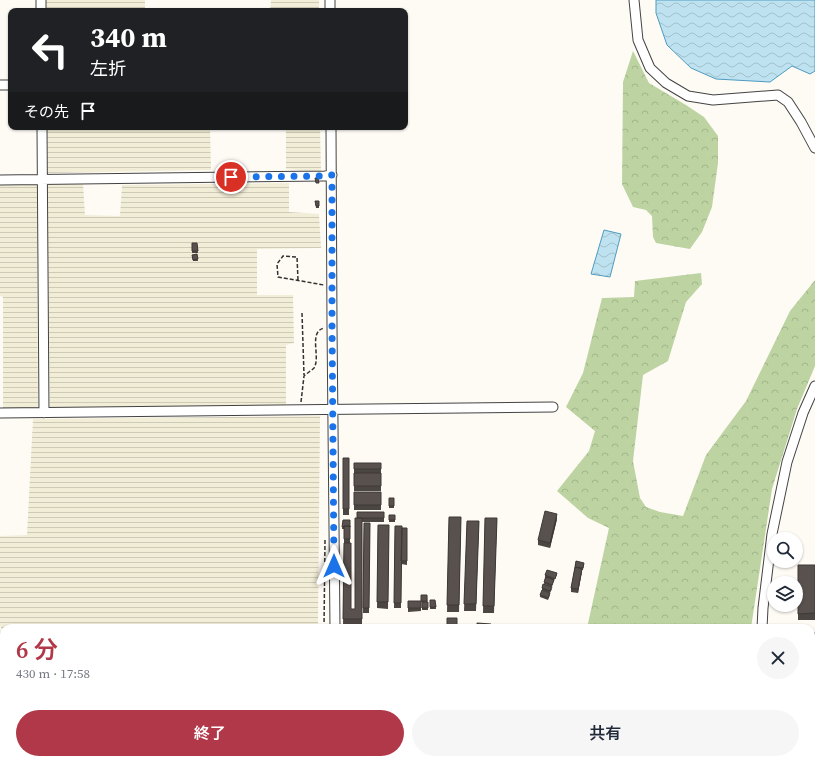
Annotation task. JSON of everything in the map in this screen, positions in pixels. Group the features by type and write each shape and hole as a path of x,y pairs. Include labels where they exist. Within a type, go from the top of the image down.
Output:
{"street":[{"path":"634,0 638,40 650,68 666,83 688,96 713,100 778,95 788,102 815,148"},
{"path":"42,130 44,413"},
{"path":"331,130 335,624"},
{"path":"0,180 332,175"},
{"path":"762,624 772,534 786,470 803,414 815,386"},
{"path":"0,413 553,407"}],"path":[{"path":"298,280 297,258 283,256 277,264 278,276 332,287"},
{"path":"299,410 302,399 304,376 302,313"},
{"path":"304,376 314,368 316,362 316,338 318,332 321,329 332,326"}],"shaded area":[{"path":"46,0 145,0 145,8 46,8"},
{"path":"271,0 319,0 319,8 270,8"},
{"path":"46,130 210,130 211,170 47,173"},
{"path":"286,130 320,130 321,172 286,169"},
{"path":"0,183 37,183 38,408 3,408 3,297 0,296"},
{"path":"47,183 83,183 85,215 120,216 122,185 289,183 289,212 319,214 321,248 257,249 257,295 293,295 294,343 286,345 286,406 50,408"},
{"path":"320,416 318,624 0,624 0,536 27,535 33,419"}],"green space":[{"path":"633,51 649,83 704,117 718,136 718,163 712,207 702,232 690,249 656,243 653,237 652,216 646,210 633,207 622,184 623,82"},
{"path":"701,273 702,284 686,302 668,361 643,375 633,461 640,498 646,507 660,512 683,516 706,455 746,401 790,311 815,280 815,366 797,409 772,489 752,624 588,624 609,528 588,518 557,491 589,451 595,431 566,407 583,373 602,298 634,297 635,281"}],"water":[{"path":"656,0 815,0 815,71 810,74 792,66 770,82 716,79 691,68 667,45 656,13"},
{"path":"604,230 621,234 610,277 591,274"}],"building":[{"path":"315,178 318,178 319,183 316,183"},
{"path":"315,201 319,201 319,206 316,206"},
{"path":"192,243 197,243 198,251 192,251"},
{"path":"197,254 198,259 193,260 192,255"},
{"path":"343,458 349,458 349,509 343,509"},
{"path":"354,463 381,463 381,469 354,469"},
{"path":"354,473 381,473 381,486 354,486"},
{"path":"354,492 381,492 381,505 354,505"},
{"path":"389,498 394,498 394,506 389,506"},
{"path":"545,511 557,514 550,543 538,540"},
{"path":"357,512 384,512 384,518 357,518"},
{"path":"389,515 395,515 395,520 389,520"},
{"path":"449,517 461,517 459,605 447,605"},
{"path":"355,518 362,518 362,619 343,619 344,543 351,543 351,609 355,609"},
{"path":"485,518 497,518 494,606 483,606"},
{"path":"343,520 350,520 350,526 342,527"},
{"path":"467,521 479,521 476,604 464,604"},
{"path":"364,523 370,523 369,608 363,608"},
{"path":"378,525 389,525 388,602 377,602"},
{"path":"344,526 350,526 350,539 344,539"},
{"path":"395,526 402,526 401,603 394,603"},
{"path":"402,528 407,528 407,561 401,561"},
{"path":"576,561 584,563 583,568 575,567"},
{"path":"803,565 815,565 815,613 798,614 798,612 803,612 803,576 798,576 798,568 803,568"},
{"path":"575,567 582,569 578,589 571,588"},
{"path":"547,570 557,573 555,579 545,575"},
{"path":"546,577 554,580 552,585 544,582"},
{"path":"543,584 552,587 550,591 542,588"},
{"path":"542,590 550,593 548,598 540,595"},
{"path":"421,595 427,595 427,601 421,601"},
{"path":"430,600 435,600 436,607 430,607"},
{"path":"408,601 421,601 421,608 408,608"},
{"path":"422,602 428,602 428,608 422,608"},
{"path":"447,618 457,618 457,624 447,624"}],"route":[{"path":"231,177 332,175 334,566"}]}
